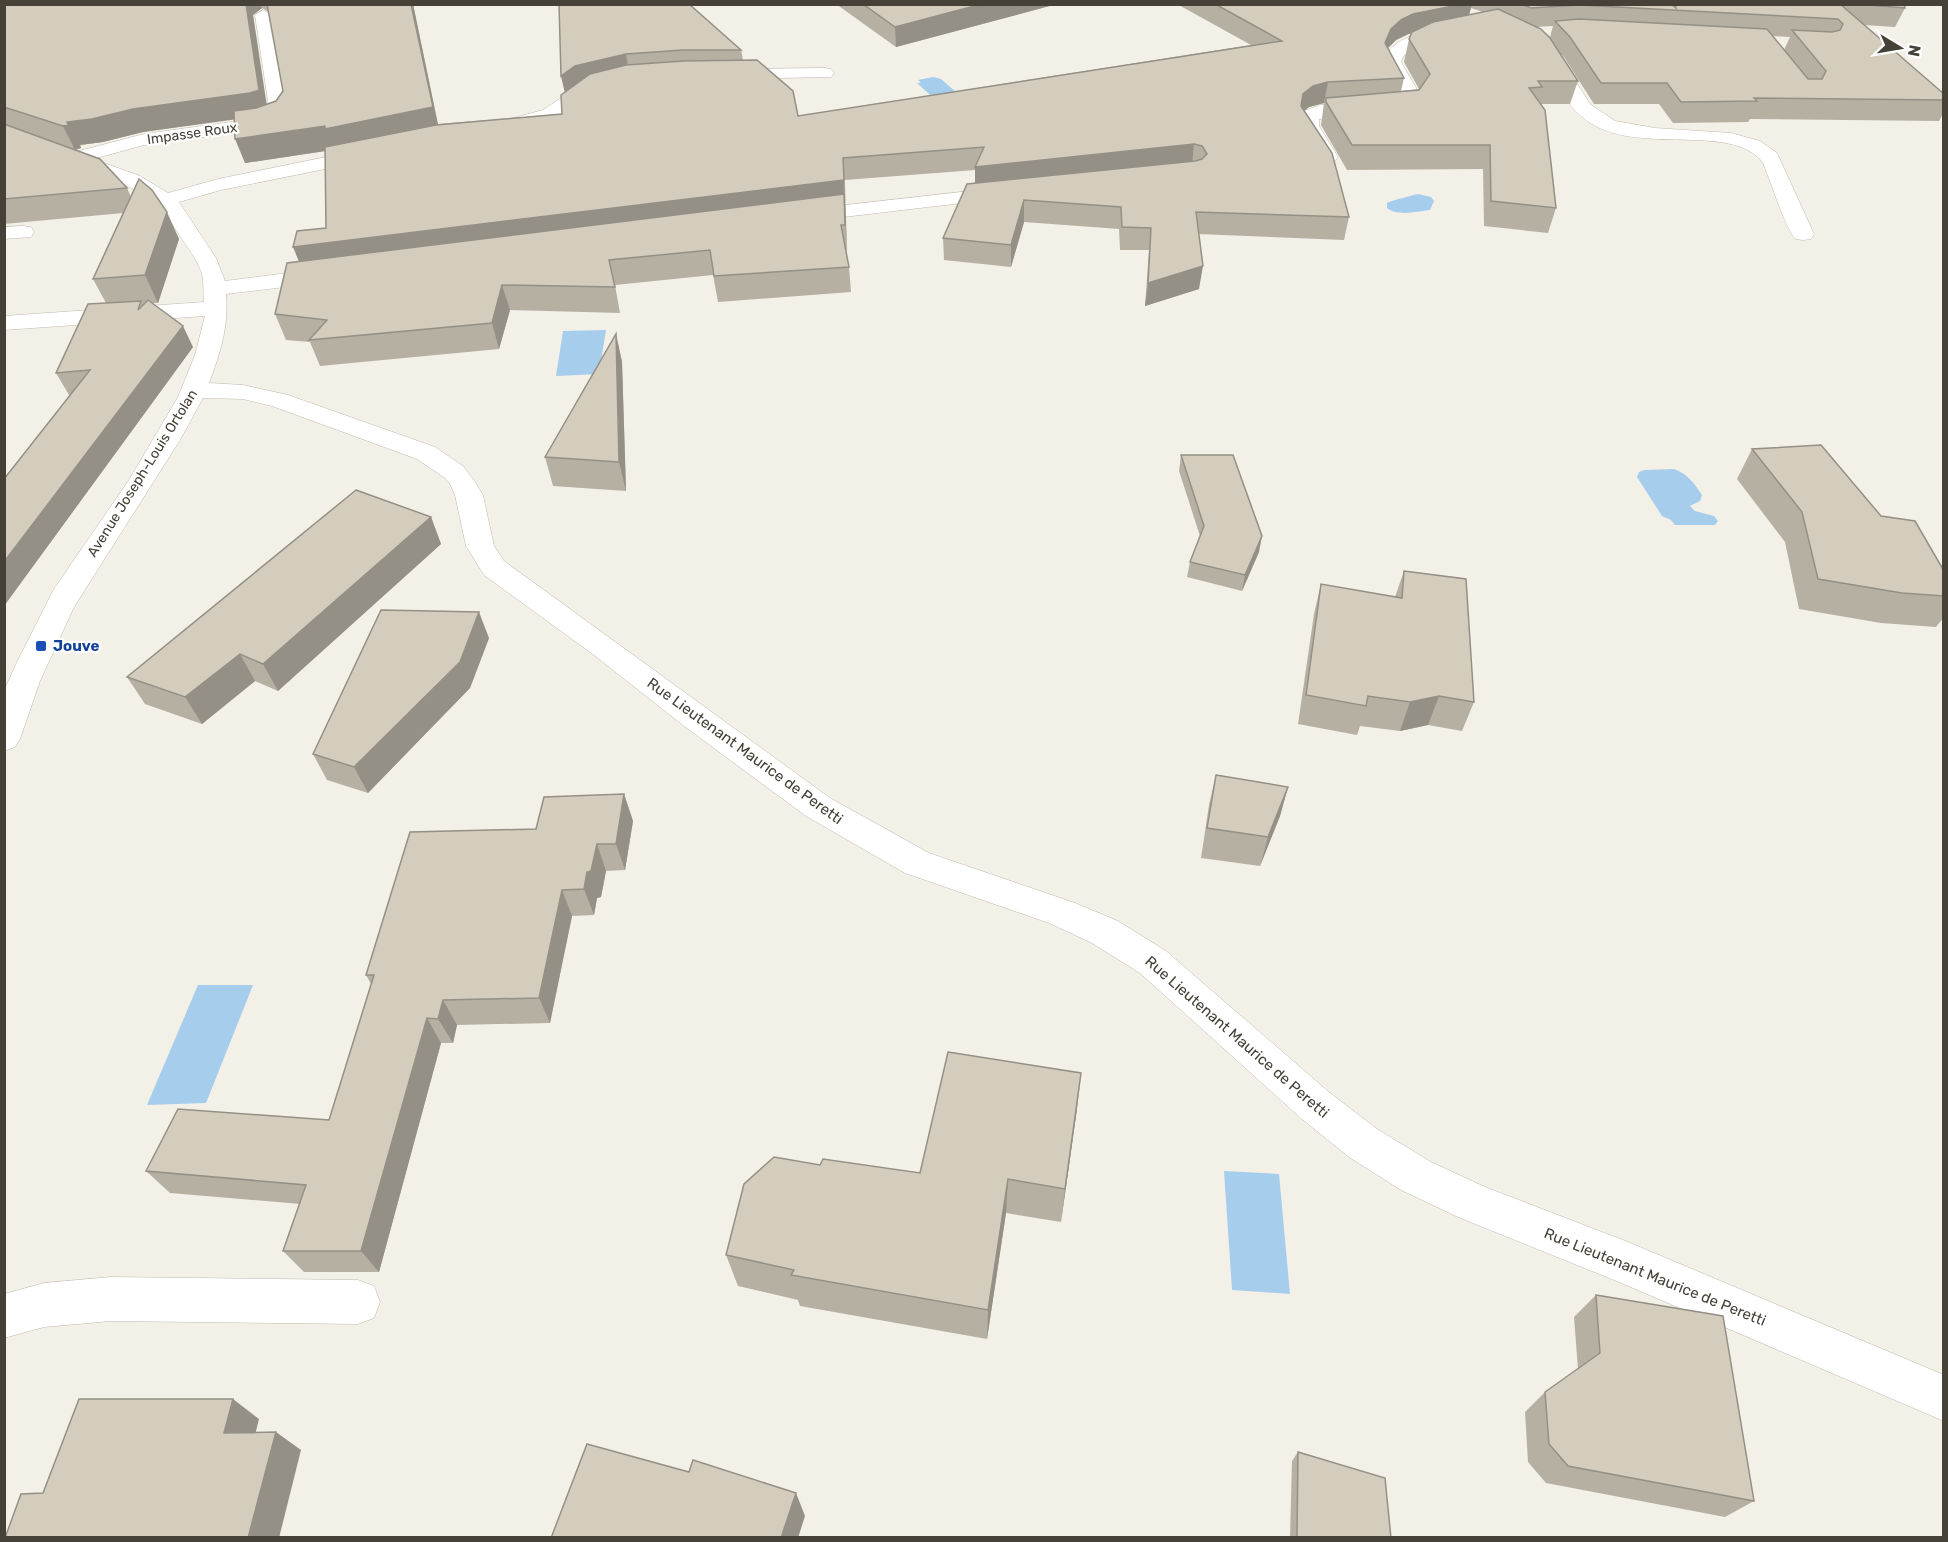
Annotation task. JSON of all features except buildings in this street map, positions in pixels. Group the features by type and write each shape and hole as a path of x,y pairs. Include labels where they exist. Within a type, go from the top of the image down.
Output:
{"street":[{"name":"Impasse Roux","path":"74,159 120,143 264,123 277,118 280,114 263,15"},
{"path":"1335,168 1309,126 1308,121 1311,115 1320,111 1399,108 1408,105 1413,100 1411,92 1392,62 1397,50 1413,41 1468,31"},
{"path":"1536,42 1556,62 1582,107 1605,124 1649,133 1739,141 1765,153 1770,158 1803,234"},
{"path":"714,73 825,73"},
{"path":"490,129 546,115 563,106 577,93 593,86 620,80"},
{"name":"Avenue Joseph-Louis Ortolan","path":"4,133 135,182 165,200 182,219 211,269 216,298 213,338 195,390 176,424 69,589 26,680 4,739"},
{"path":"165,200 218,185 388,150"},
{"path":"776,219 1025,191"},
{"path":"4,323 216,298 344,273"},
{"name":"Rue Lieutenant Maurice de Peretti","path":"195,390 243,392 279,400 426,453 442,463 454,472 469,495 480,546 494,568 605,648 695,718 818,807 871,839 917,863 1062,913 1105,932 1153,962 1316,1106 1363,1143 1416,1176 1473,1203 1628,1264 1944,1398"},
{"path":"4,1316 44,1305 111,1299 358,1302"}],"water":[{"path":"933,77 941,79 964,99 940,104 917,83 921,83 918,80"},
{"path":"1418,194 1431,197 1434,201 1430,210 1402,213 1387,208 1389,202"},
{"path":"606,330 599,374 556,376 563,331"},
{"path":"1674,469 1687,476 1702,495 1700,501 1690,506 1695,511 1714,516 1718,521 1715,525 1675,525 1671,520 1662,516 1637,477 1639,472 1644,470"},
{"path":"198,985 253,985 206,1103 147,1105"},
{"path":"1224,1171 1279,1174 1290,1294 1232,1290"}],"place":[{"name":"Jouve","path":"41,646"}]}
